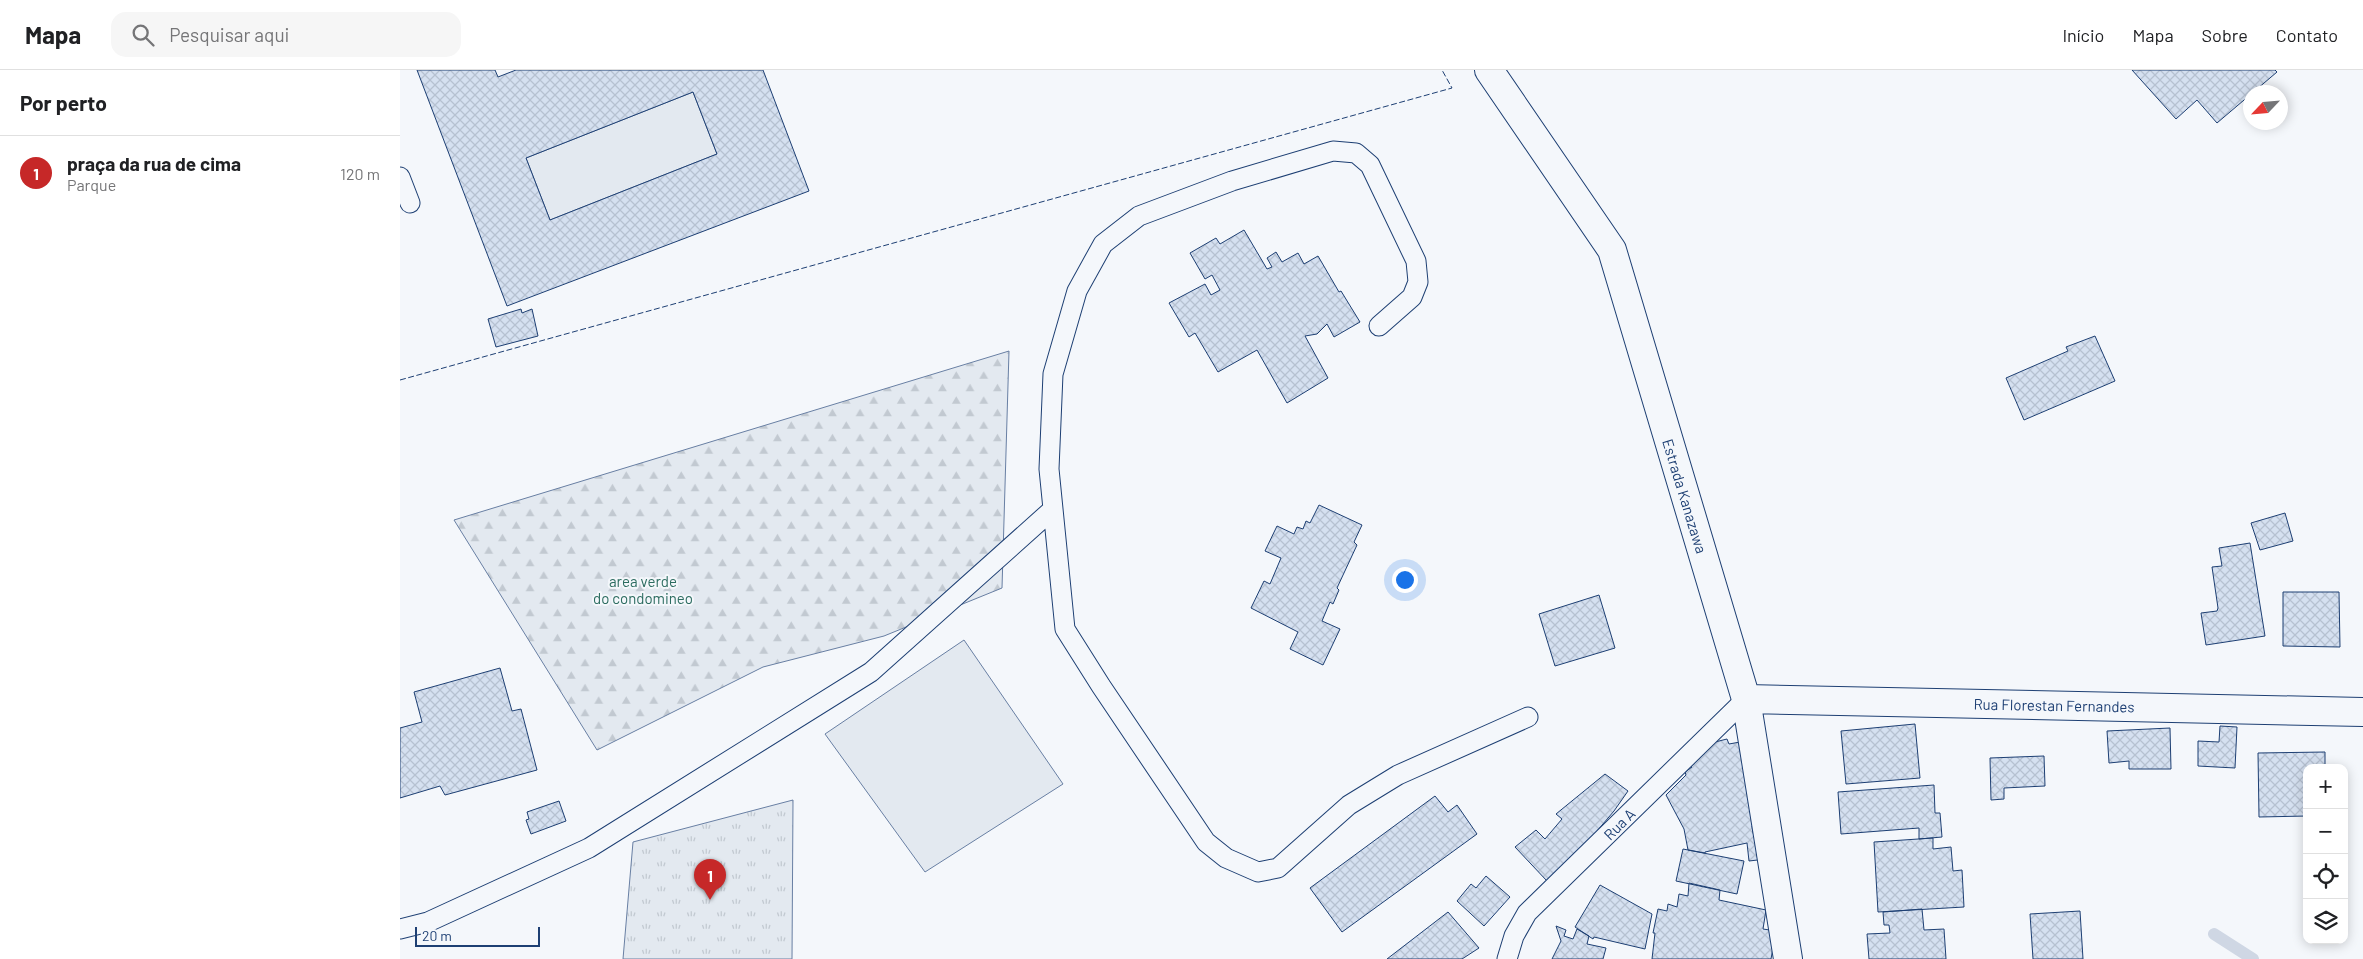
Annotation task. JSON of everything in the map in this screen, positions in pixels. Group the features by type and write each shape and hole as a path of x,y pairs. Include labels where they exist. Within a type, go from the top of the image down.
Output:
{"street":[{"name":"Estrada Kanazawa","path":"1489,70 1612,250 1746,699 1788,959"},
{"name":"Rua Florestan Fernandes","path":"1746,699 2363,712"}],"lane":[{"path":"1378,326 1412,297 1418,282 1416,261 1370,165 1356,153 1333,151 1232,181 1139,216 1103,244 1077,291 1053,374 1049,469 1065,629 1206,842 1226,858 1258,872 1278,868 1348,805 1398,775 1528,717"},
{"path":"400,177 410,203"},
{"path":"400,929 428,922 589,848 871,672 1052,510"},
{"name":"Rua A","path":"1507,959 1514,936 1528,913 1746,699"}],"green space":[{"path":"693,92 717,154 550,220 526,158"},
{"name":"area verde do condomineo","path":"1009,351 1002,588 884,636 763,667 597,750 454,520"},
{"path":"964,640 1063,784 925,872 825,734"},
{"path":"793,800 792,959 623,959 633,842"}],"building":[{"path":"417,70 495,70 498,77 516,70 763,70 809,191 507,306","holes":["693,92 717,154 550,220 526,158"]},
{"path":"2132,70 2275,70 2277,72 2262,85 2243,85 2243,101 2217,123 2197,100 2176,119"},
{"path":"1244,230 1267,269 1272,267 1267,258 1276,252 1282,262 1298,253 1304,264 1318,256 1339,292 1341,291 1360,322 1334,337 1327,324 1317,334 1305,336 1328,378 1287,403 1257,350 1218,372 1195,333 1189,337 1169,303 1205,284 1211,295 1220,290 1212,275 1205,279 1190,253 1216,238 1220,244"},
{"path":"521,309 522,313 532,309 538,336 496,347 488,319"},
{"path":"2095,336 2115,381 2024,420 2006,378 2068,351 2066,347"},
{"path":"1319,505 1362,525 1354,542 1357,545 1337,588 1339,590 1333,604 1330,602 1322,621 1340,629 1323,665 1290,649 1298,632 1251,608 1264,581 1270,584 1281,558 1265,551 1277,526 1294,534 1297,527 1303,529 1306,521 1310,523"},
{"path":"2285,513 2293,541 2260,550 2251,523"},
{"path":"2250,543 2265,636 2206,645 2201,613 2217,611 2218,608 2212,567 2222,566 2219,548"},
{"path":"2283,592 2339,592 2340,647 2283,646"},
{"path":"1599,595 1615,648 1555,666 1539,614"},
{"path":"500,668 512,711 521,709 537,770 445,795 440,786 400,798 400,728 422,722 414,692"},
{"path":"1915,724 1920,778 1846,784 1841,731"},
{"path":"2220,726 2237,727 2235,768 2198,766 2198,741 2219,742"},
{"path":"2170,728 2171,769 2129,769 2129,761 2109,763 2107,731"},
{"path":"1727,739 1729,744 1740,742 1760,824 1752,826 1754,837 1763,837 1766,859 1749,861 1747,843 1705,853 1688,850 1684,829 1666,795 1686,775 1685,772 1692,767 1690,766 1703,745"},
{"path":"2325,752 2325,764 2303,764 2303,816 2259,817 2258,753"},
{"path":"2044,756 2045,786 2004,788 2004,799 1991,800 1990,758"},
{"path":"1605,774 1628,791 1614,811 1580,851 1547,881 1515,847 1536,830 1545,839 1562,819 1556,814"},
{"path":"1934,785 1935,813 1940,813 1942,837 1919,839 1919,828 1841,834 1838,792"},
{"path":"1435,796 1448,812 1457,805 1477,834 1342,932 1310,888"},
{"path":"559,801 566,821 531,834 526,820 529,819 527,812"},
{"path":"1933,838 1933,849 1951,847 1953,871 1962,870 1964,907 1878,912 1874,842"},
{"path":"1683,849 1744,861 1737,894 1676,881"},
{"path":"1486,876 1510,897 1484,926 1457,901 1471,884 1476,888"},
{"path":"1689,883 1720,890 1719,900 1766,910 1763,929 1776,931 1771,959 1652,959 1655,933 1653,933 1658,909 1667,911 1668,904 1677,907 1679,894 1688,896"},
{"path":"1600,885 1652,914 1645,949 1594,937 1593,939 1575,927"},
{"path":"1922,909 1924,930 1944,929 1946,959 1869,959 1867,934 1890,933 1889,925 1884,925 1883,912"},
{"path":"2080,911 2083,959 2033,959 2030,914"},
{"path":"1448,912 1479,948 1462,959 1387,959"},
{"path":"1556,926 1566,930 1564,936 1573,939 1577,929 1589,936 1587,944 1606,948 1603,959 1552,959 1561,941"}],"waterway":[{"path":"2214,934 2253,959"}],"fence":[{"path":"400,380 1452,88 1442,70"}],"place":[{"name":"praça da rua de cima","path":"710,900"}]}
